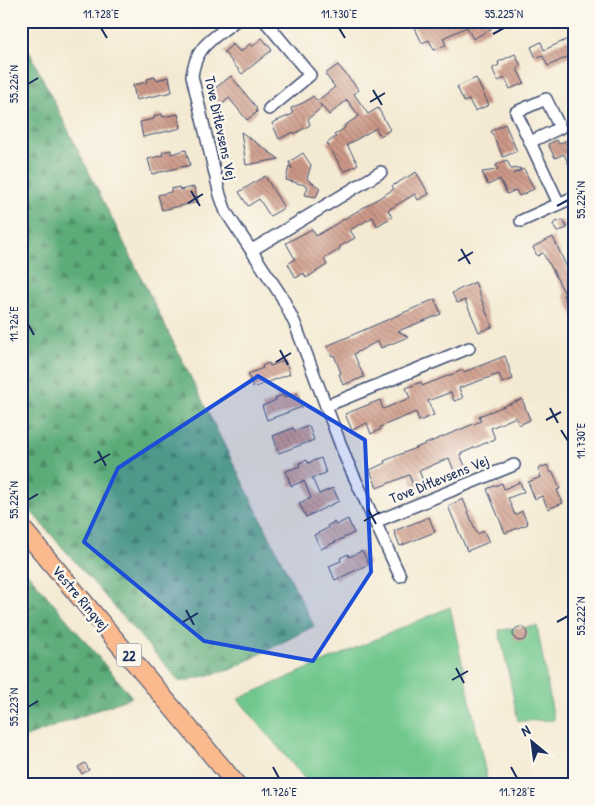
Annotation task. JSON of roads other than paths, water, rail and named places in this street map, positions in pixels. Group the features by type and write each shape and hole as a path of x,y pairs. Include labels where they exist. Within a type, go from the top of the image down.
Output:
{"main road":[{"name":"Vestre Ringvej","path":"21,527 236,784"}],"street":[{"name":"Tove Ditlevsens Vej","path":"235,21 206,44 198,53 192,76 220,195 226,212 282,297 295,324 346,460 400,576"},
{"path":"265,21 310,75 269,109"},
{"path":"530,142 559,204"},
{"path":"252,250 381,172"},
{"path":"521,222 574,197"},
{"path":"326,406 468,348"},
{"name":"Tove Ditlevsens Vej","path":"374,522 514,465"}]}
